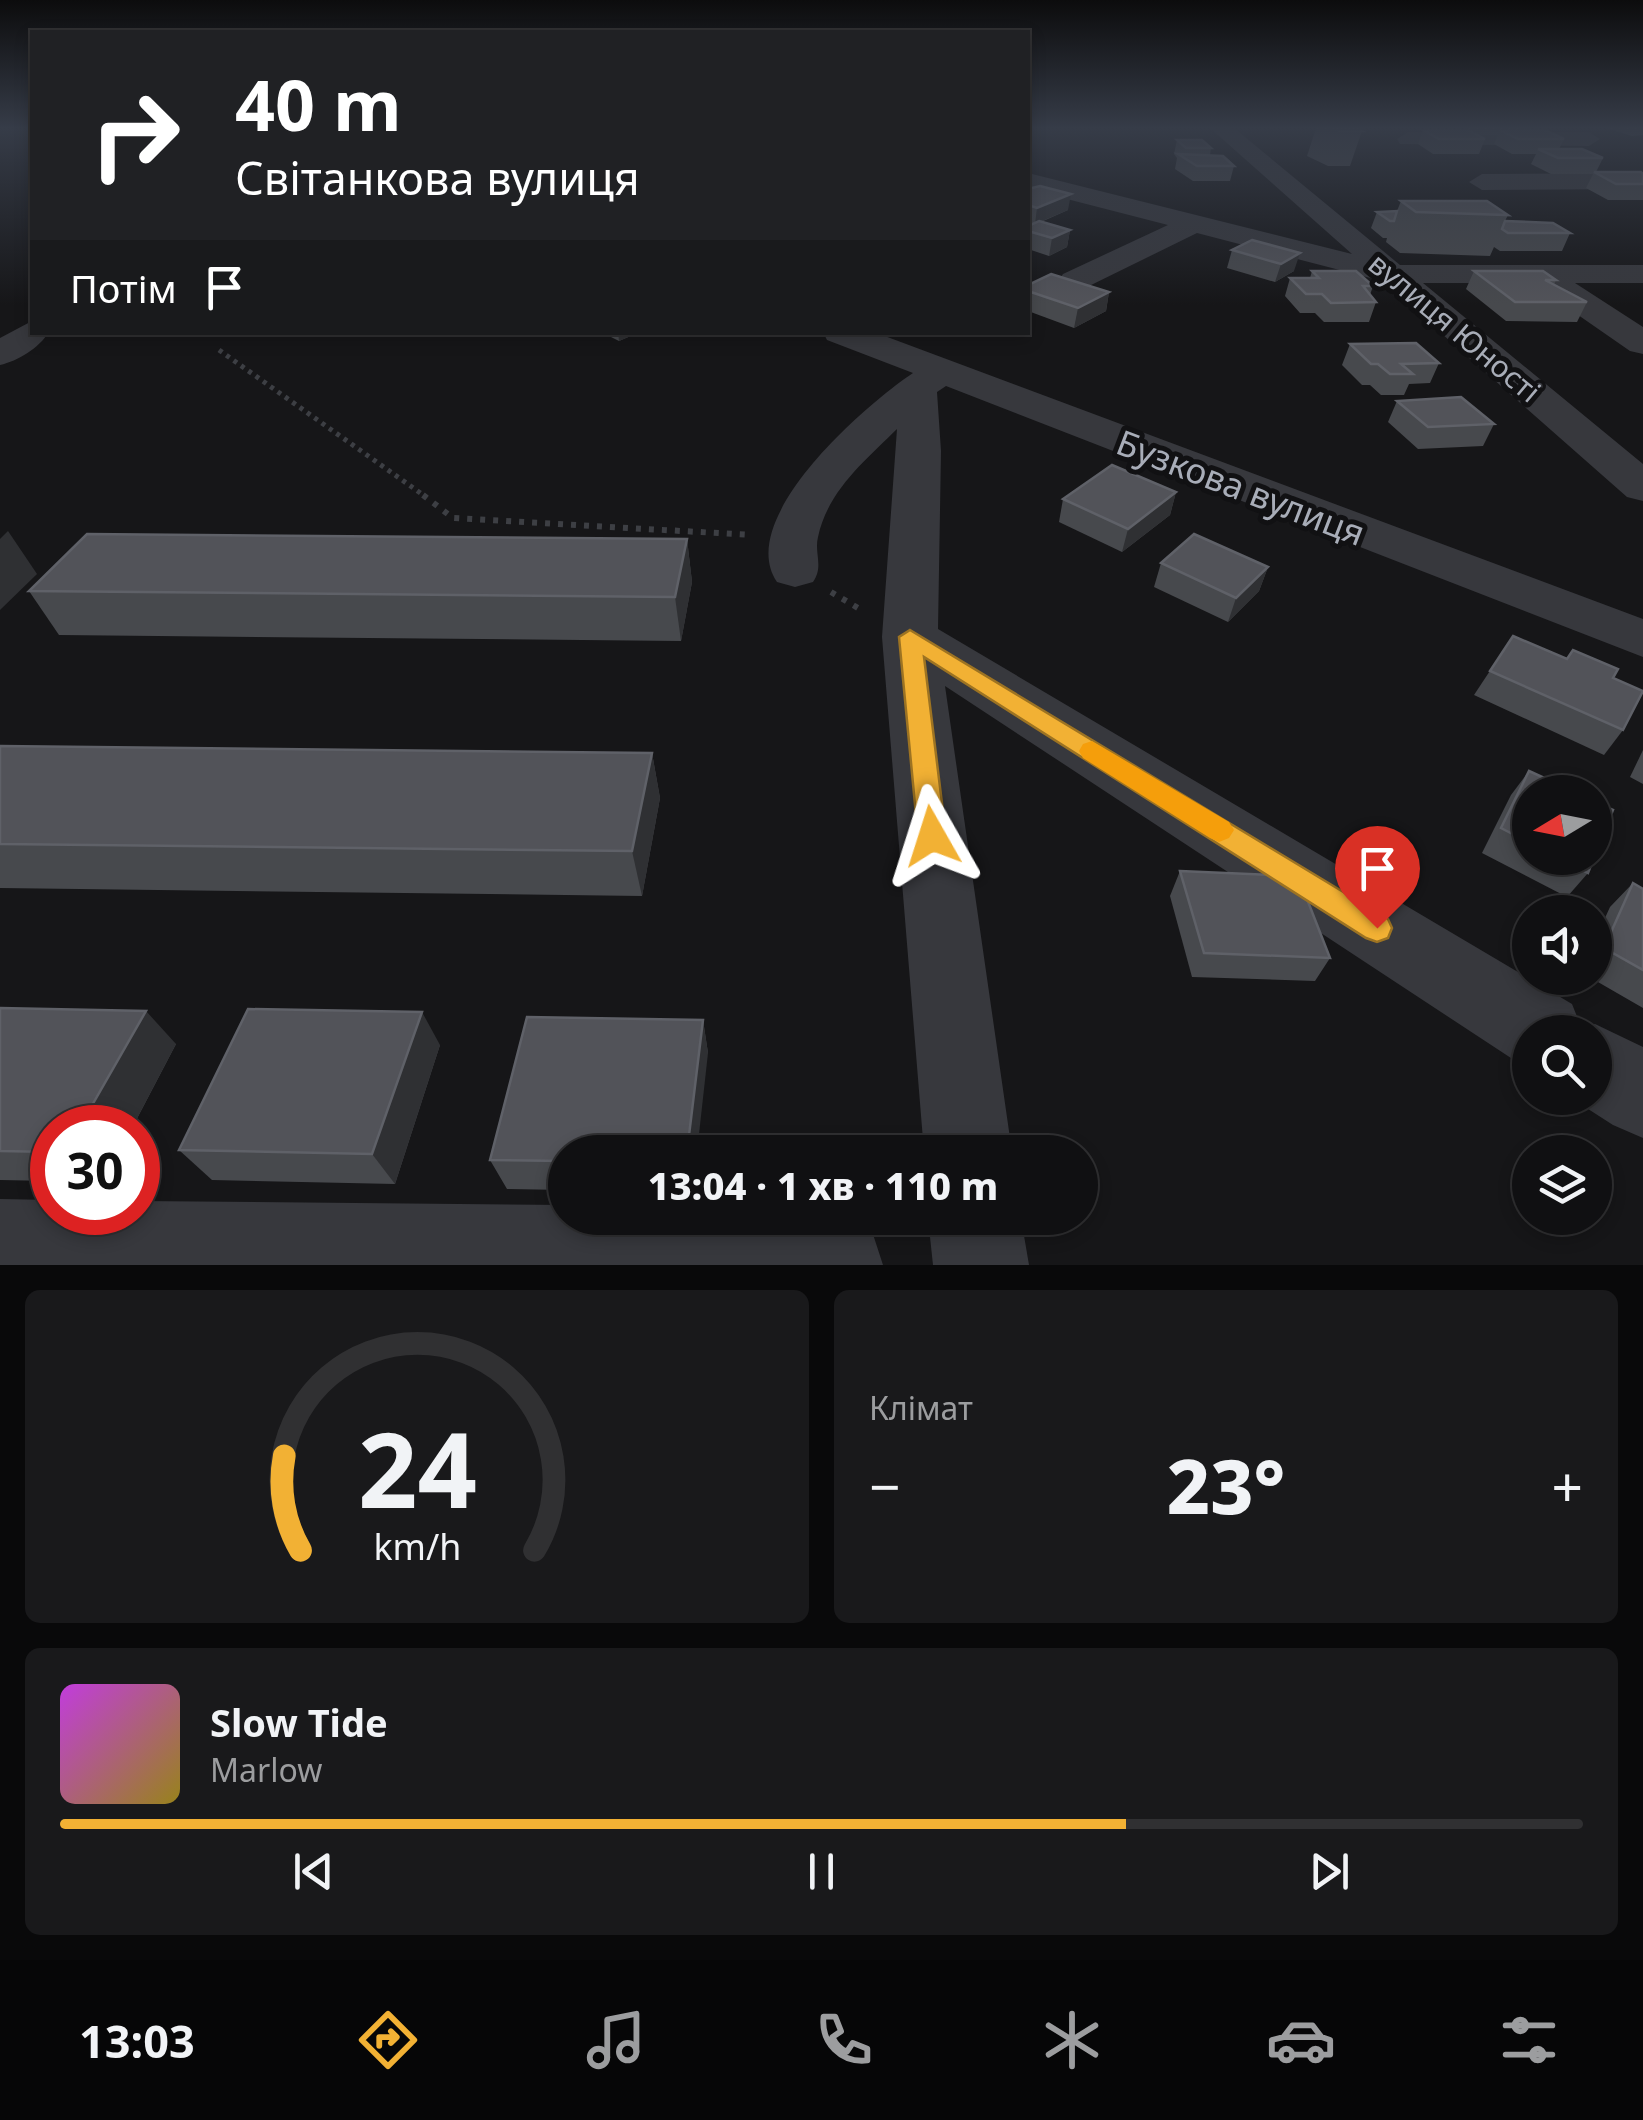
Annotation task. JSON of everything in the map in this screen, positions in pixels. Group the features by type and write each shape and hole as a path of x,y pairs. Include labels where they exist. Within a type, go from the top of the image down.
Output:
{"street":[{"name":"вулиця Юності","path":"1290,187 1643,487"},
{"path":"1035,188 1392,274 1643,274"},
{"path":"1074,281 1195,224"},
{"path":"1539,274 1643,344"},
{"path":"0,354 30,333"},
{"name":"Бузкова вулиця","path":"846,335 928,380 1643,639"},
{"path":"794,554 820,480 928,380"},
{"path":"928,380 919,451 910,637 966,1135"},
{"path":"1584,437 1643,437"},
{"path":"910,637 1516,1015"},
{"path":"1612,1076 1643,1095"},
{"path":"977,1235 980,1265"},
{"path":"0,1247 835,1256 835,1265"}],"path":[{"path":"219,350 380,461 453,518 794,554 910,637"}],"building":[{"path":"1044,187 1071,194 1037,208 1030,206 1030,188"},
{"path":"1401,201 1487,201 1508,215 1416,212"},
{"path":"1397,211 1394,221 1377,212"},
{"path":"1039,221 1070,230 1052,238 1030,232 1030,225"},
{"path":"1505,221 1553,223 1570,233 1508,233 1502,229"},
{"path":"1252,240 1300,253 1281,264 1232,250"},
{"path":"1312,271 1356,271 1373,286 1363,286 1376,302 1331,303 1322,294 1306,294 1290,278 1319,278"},
{"path":"1474,271 1543,271 1556,280 1545,280 1587,302 1515,302"},
{"path":"1051,274 1109,292 1078,308 1030,292 1030,284"},
{"path":"1416,343 1439,363 1401,364 1413,374 1390,374 1378,364 1371,364 1350,344"},
{"path":"1461,397 1494,424 1428,427 1397,401"},
{"path":"1112,465 1176,492 1128,529 1063,499"},
{"path":"87,534 687,539 675,597 29,591"},
{"path":"1194,534 1268,567 1236,598 1161,563"},
{"path":"1513,636 1567,659 1573,650 1618,669 1613,678 1643,691 1623,730 1490,671"},
{"path":"0,746 652,753 632,851 0,844"},
{"path":"1512,806 1512,834 1501,828"},
{"path":"1180,871 1298,876 1330,958 1204,953"},
{"path":"1633,883 1643,889 1643,970 1612,953 1612,930"},
{"path":"0,1008 146,1011 92,1105 30,1105 30,1152 0,1151"},
{"path":"248,1009 422,1012 372,1154 179,1150"},
{"path":"527,1017 703,1020 689,1135 548,1135 548,1161 490,1160"}],"slow traffic":[{"path":"1092,751 1219,830"}],"route":[{"path":"932,836 910,637 1377,928"}]}
